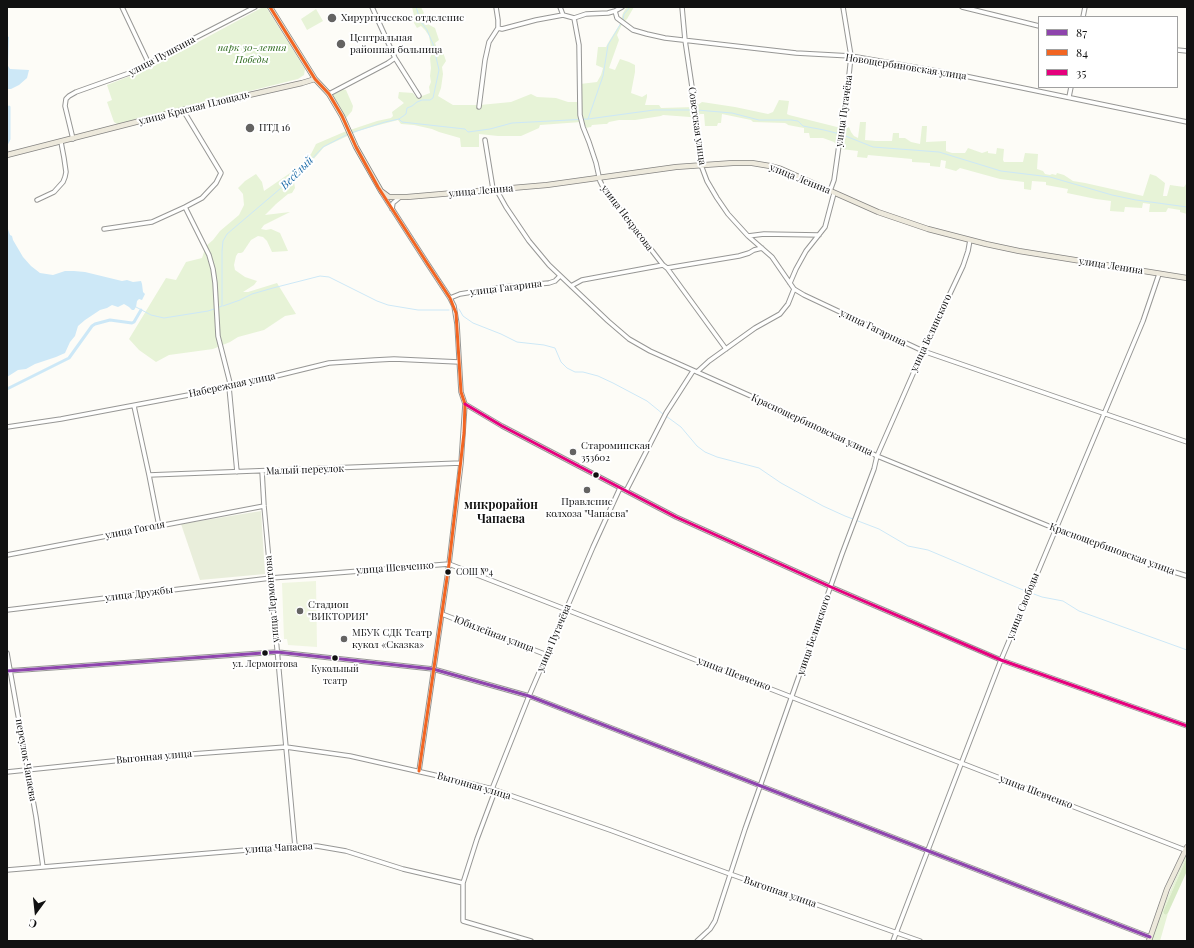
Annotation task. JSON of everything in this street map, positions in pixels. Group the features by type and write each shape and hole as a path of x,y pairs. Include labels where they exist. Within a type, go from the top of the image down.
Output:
{"main road":[{"path":"270,7 315,79 329,94 342,116 356,147 381,191"},
{"name":"улица Красная Площадь","path":"9,154 183,110 315,79"},
{"name":"улица Ленина","path":"381,191 389,197 399,198 547,185 701,164 746,163 770,166 791,173 903,222 970,240 1019,251 1187,278"},
{"path":"1149,939 1167,889 1186,848"}],"street":[{"path":"122,7 149,64"},
{"name":"улица Пушкина","path":"73,139 66,109 66,99 71,94 135,71 256,7"},
{"path":"372,7 395,58 419,96"},
{"path":"479,107 485,60 489,42 498,28 496,7"},
{"path":"560,7 563,15"},
{"path":"498,28 502,29 563,15 574,18 586,14 615,11 622,7"},
{"name":"Советская улица","path":"682,7 701,164 717,198 728,214 748,236 762,248"},
{"name":"улица Пугачёва","path":"790,283 803,256 825,227 832,192 849,75 850,56 843,7"},
{"path":"962,7 1038,26"},
{"name":"Новощербиновская улица","path":"615,11 617,18 632,30 665,38 796,53 850,56 960,75 1187,122"},
{"name":"улица Некрасова","path":"574,18 579,45 580,114 603,187 665,267 726,350"},
{"path":"329,94 395,58"},
{"path":"1070,97 1071,88"},
{"path":"104,229 152,222 185,207 202,198 209,192 222,174 183,110"},
{"name":"Краснощербиновская улица","path":"485,140 494,189 529,241 560,276 629,339 650,351 762,401 877,456 1056,529 1158,567 1187,576"},
{"path":"37,200 54,192 63,182 66,172 61,142"},
{"path":"381,191 450,298 456,313 461,392 465,404 461,463 449,564 419,771"},
{"path":"392,209 393,203 399,198"},
{"path":"185,207 209,255 215,283 218,336 230,387 236,472"},
{"path":"748,236 764,234 819,235"},
{"name":"улица Белинского","path":"697,941 710,929 715,920 830,587 870,480 877,456 923,351 963,266 970,240"},
{"path":"571,286 582,280 655,267 665,267 739,256 749,254 754,250 762,248"},
{"name":"улица Гагарина","path":"762,248 772,257 794,289 923,351 1187,442"},
{"path":"655,267 658,259"},
{"name":"улица Свободы","path":"893,941 1001,660 1143,321 1159,274"},
{"name":"улица Гагарина","path":"450,298 460,294 503,286 549,283 555,281 560,276"},
{"path":"626,491 666,413 695,372 755,328 780,314 788,304 794,289"},
{"name":"Набережная улица","path":"7,427 134,406 230,387 310,367 339,362 394,359 459,362"},
{"path":"465,404 502,426 676,517 830,587 1001,660 1187,726"},
{"path":"134,406 159,526"},
{"name":"Малый переулок","path":"149,475 461,463"},
{"name":"улица Лермонтова","path":"262,471 295,846"},
{"name":"улица Пугачёва","path":"463,883 493,790 529,696 620,488"},
{"name":"улица Гоголя","path":"7,555 264,506"},
{"name":"улица Шевченко","path":"271,578 449,564 961,763 1186,848"},
{"name":"улица Дружбы","path":"7,610 271,578"},
{"name":"Юбилейная улица","path":"442,614 547,655"},
{"path":"8,671 277,652 433,669 529,696 928,851 1149,939"},
{"name":"переулок Чапаева","path":"7,653 8,671 28,770 43,867"},
{"name":"Выгонная улица","path":"7,772 152,757 286,748 350,756 419,771 493,790 610,830 920,941"},
{"name":"улица Чапаева","path":"7,870 295,846 317,846 346,852 403,869 463,883"},
{"path":"463,883 463,921 531,941"}],"green space":[{"name":"парк 30-летия Победы","path":"263,7 266,7 305,69 304,75 298,79 117,124 114,122 107,102 112,100 107,85 148,69"},
{"path":"412,7 421,7 424,13 421,17 422,21 435,28 439,40 435,43 438,51 443,52 446,61 442,67 443,74 438,96 453,105 480,105 511,102 531,94 537,97 556,98 568,102 580,102 580,84 597,82 601,75 603,68 596,65 598,47 606,47 620,24 626,8 634,7 627,19 622,24 617,35 619,40 609,68 615,70 620,59 635,65 631,93 642,97 647,94 645,105 659,105 661,108 695,107 702,102 768,114 773,112 779,100 789,101 787,114 789,115 837,127 842,126 838,147 834,142 823,138 810,138 809,133 804,133 804,128 785,123 753,122 751,120 722,114 721,123 718,123 717,126 705,126 704,114 690,117 663,115 635,120 619,120 609,122 607,124 592,125 591,127 585,128 581,122 540,125 539,128 521,136 479,134 479,147 461,147 460,138 432,129 401,124 398,120 375,126 358,131 324,147 294,182 295,188 292,193 288,194 265,215 290,212 264,225 261,229 271,229 280,233 288,251 272,252 267,241 263,237 258,236 251,240 243,252 238,253 236,256 234,265 235,270 245,277 257,281 254,285 243,292 248,292 277,283 296,314 285,316 264,330 238,337 213,349 169,355 156,362 139,350 129,339 166,278 176,280 186,262 202,258 206,246 220,231 239,215 244,205 243,194 238,188 245,181 256,174 262,182 264,191 293,171 311,154 316,144 344,132 391,118 393,116 392,112 404,103 398,98 399,92 413,93 416,97 430,93 430,58 432,53 429,36 421,26 417,28 414,23 415,20"},
{"path":"316,9 323,21 307,30 301,19"},
{"path":"342,89 346,90 353,106 352,111 346,118 333,96 334,93"},
{"path":"860,122 866,122 865,140 892,141 893,133 899,133 899,138 905,138 911,142 920,144 922,126 927,126 926,142 946,141 946,151 952,153 965,153 968,148 982,153 988,151 988,153 996,154 997,148 1004,149 1004,162 1023,162 1025,153 1038,154 1037,169 1043,171 1045,174 1056,175 1057,173 1064,175 1073,181 1143,196 1150,174 1156,176 1165,183 1163,196 1167,196 1170,185 1184,187 1187,184 1187,214 1180,212 1180,210 1168,208 1166,212 1149,212 1150,204 1143,203 1142,208 1125,207 1124,212 1110,211 1111,201 1067,193 1068,189 1046,185 1046,182 1032,181 1031,190 1024,189 1024,182 1000,179 960,168 956,171 945,168 946,161 941,160 940,167 930,166 930,163 912,162 912,159 868,155 867,158 857,157 858,151 841,149 846,126 849,127 854,136 858,138"},
{"path":"261,511 265,574 200,580 181,524"},
{"name":"Стадион \"ВИКТОРИЯ\"","path":"316,581 317,647 288,645 287,639 284,639 282,583"},
{"path":"1187,852 1187,857 1163,912 1166,915 1168,913 1160,941 1152,941 1162,910"},
{"path":"1187,857 1187,871 1166,915 1163,912"}],"water":[{"path":"7,36 9,37 8,66 10,69 29,70 27,78 19,85 11,89 7,89"},
{"path":"7,226 10,235 12,236 23,257 40,273 53,275 65,271 74,271 85,272 122,281 141,281 143,292 145,294 142,300 139,299 137,301 134,310 124,304 118,307 112,305 100,310 78,326 75,336 70,342 65,353 35,364 26,369 18,370 7,377"}],"waterway":[{"name":"Весёлый","path":"351,133 399,119 406,114 407,108 422,100 430,100 433,98 439,70 433,44 427,30 421,22 416,7"},
{"path":"623,20 624,14 630,7"},
{"path":"588,119 603,76 608,45 621,23"},
{"path":"7,143 9,139 9,107"},
{"path":"399,119 402,122 465,129 468,132 490,129 512,123 588,119 654,110 694,110"},
{"path":"697,110 732,113 759,120 798,121 803,126 840,134"},
{"name":"Весёлый","path":"217,308 222,306 222,251 223,241 227,234 296,176 323,147 348,134"},
{"path":"843,135 873,147 939,152 1001,171 1050,177 1112,195 1187,207"},
{"path":"223,306 252,294 320,276 329,277 388,305 418,310 449,310"},
{"name":"Весёлый","path":"136,307 151,315 164,318 214,309"},
{"path":"459,309 463,316 473,323 517,342 544,345 555,348 561,362 567,368 575,372 583,372 598,376 613,383 647,401 663,414"},
{"path":"7,389 69,358 95,324 110,320 132,323 141,310"},
{"path":"666,416 681,427 697,446 705,452 717,457 759,468 781,483 823,506 879,529 908,546 928,550 1023,590 1042,597 1063,601 1079,611 1187,650"}],"transit line":[{"name":"84","path":"270,7 315,79 329,94 342,116 356,147 378,187 450,298 456,313 461,392 465,404 464,433 449,564 419,771"},
{"name":"35","path":"465,404 502,426 676,517 831,587 1001,660 1187,726"},
{"name":"87","path":"7,671 277,652 433,669 529,696 1150,937"}],"place":[{"name":"Хирургическое отделение","path":"332,18"},
{"name":"Центральная районная больница","path":"341,44"},
{"name":"ПТД 16","path":"250,128"},
{"name":"Староминская 353602","path":"573,452"},
{"name":"Правление колхоза \"Чапаева\"","path":"587,490"},
{"name":"СОШ №4","path":"448,572"},
{"name":"Стадион \"ВИКТОРИЯ\"","path":"300,611"},
{"name":"МБУК СДК Театр кукол «Сказка»","path":"344,639"},
{"name":"ул. Лермонтова","path":"265,653"},
{"name":"Кукольный театр","path":"335,658"}],"district":[{"name":"микрорайон Чапаева","path":"501,512"}]}
